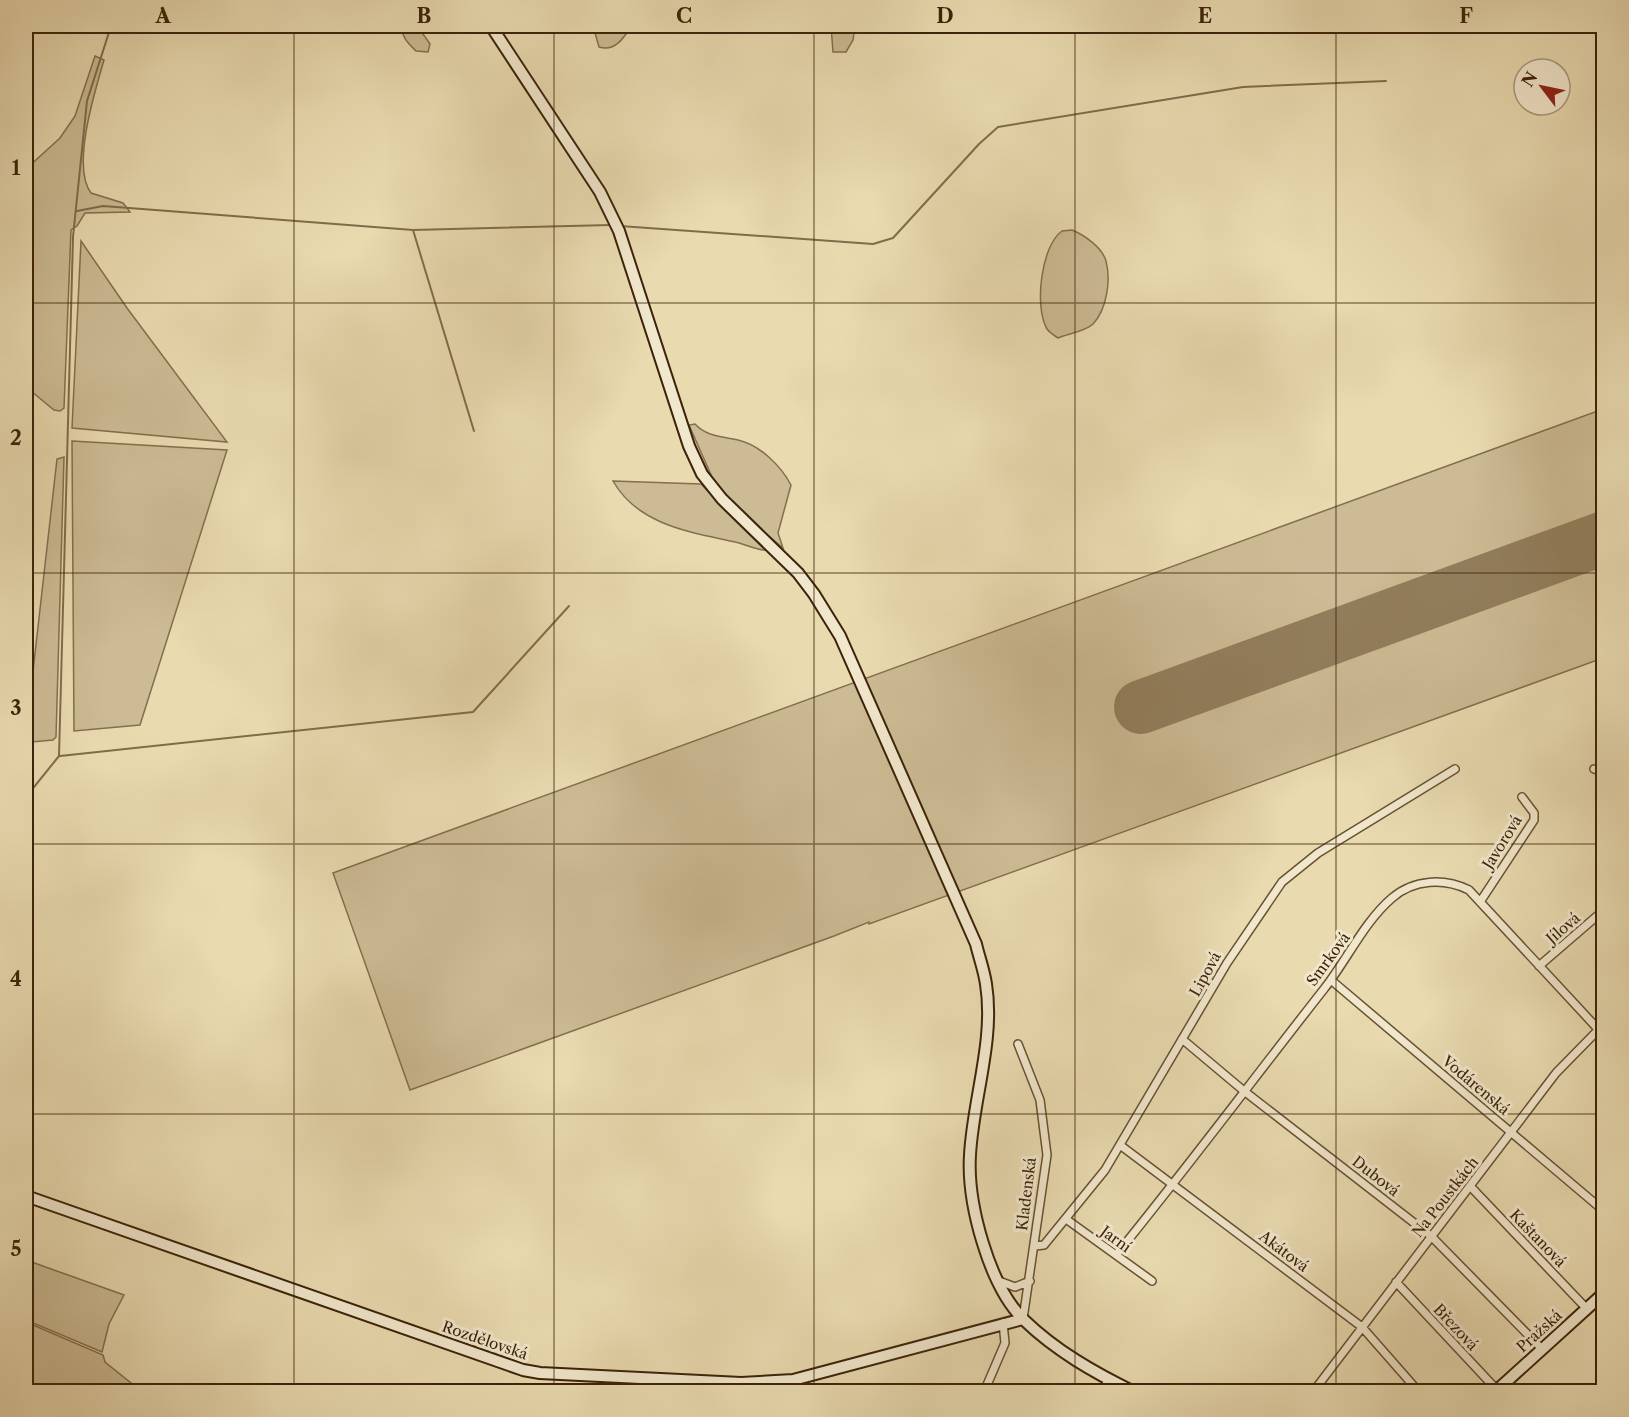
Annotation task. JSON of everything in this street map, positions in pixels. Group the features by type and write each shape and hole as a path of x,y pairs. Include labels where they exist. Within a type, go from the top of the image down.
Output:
{"street":[{"path":"491,26 600,192 619,231 689,446 702,474 722,499 798,573 840,636 976,944 986,984 987,1026 970,1157 973,1206 983,1247 999,1281 1023,1319 1073,1359 1134,1392"},
{"name":"Lipová","path":"1035,1246 1044,1245 1105,1170 1257,914 1282,882 1318,853 1455,769"},
{"path":"1594,769 1604,772"},
{"name":"Javorová","path":"1480,902 1534,820 1534,813 1522,797"},
{"name":"Smrková","path":"1116,1256 1331,980 1377,912 1393,896 1412,886 1431,882 1455,884 1469,890 1539,966 1602,1028"},
{"name":"Jílová","path":"1539,966 1604,910"},
{"name":"Vodárenská","path":"1331,980 1604,1211"},
{"name":"Na Poustkách","path":"1313,1392 1556,1073 1602,1028"},
{"name":"Dubová","path":"1182,1039 1244,1091 1431,1236 1542,1349"},
{"name":"Kladenská","path":"1018,1044 1040,1100 1047,1155 1023,1319"},
{"name":"Akátová","path":"1120,1145 1362,1327 1419,1392"},
{"name":"Kaštanová","path":"1470,1186 1587,1309"},
{"name":"Rozdělovská","path":"26,1196 523,1370 540,1373 741,1383 793,1380 1023,1319"},
{"name":"Jarní","path":"1066,1219 1152,1281"},
{"path":"999,1281 1016,1287 1030,1281"},
{"name":"Březová","path":"1396,1282 1496,1391"},
{"name":"Pražská","path":"1496,1391 1604,1293"},
{"path":"984,1392 1005,1343 1003,1323"},
{"path":"1103,1392 1108,1379"}],"shaded area":[{"path":"403,26 413,27 422,32 430,44 428,52 416,51 411,46 404,36"},
{"path":"593,26 631,26 618,43 605,48 599,47"},
{"path":"831,26 855,26 853,40 846,52 833,52"},
{"path":"95,56 104,60 87,128 83,166 85,181 91,193 123,203 130,212 85,213 77,226 71,230 64,408 60,411 54,410 26,387 26,169 60,138 75,116"},
{"path":"1072,230 1092,242 1104,256 1107,269 1107,294 1102,310 1093,324 1058,338 1047,329 1043,319 1040,292 1049,250 1062,231"},
{"path":"81,241 127,308 227,442 72,428"},
{"path":"1603,409 1603,658 410,1090 333,873"},
{"path":"695,424 710,434 754,446 769,457 787,478 791,485 778,533 783,548 732,505 716,486 689,425"},
{"path":"72,441 227,450 140,725 74,731"},
{"path":"64,457 56,737 53,740 31,742 26,733 57,459"},
{"path":"613,481 701,484 766,550 666,524 636,508"},
{"path":"26,1260 124,1295 109,1324 102,1352 26,1320"},
{"path":"26,1322 103,1355 105,1362 141,1391 26,1391"}],"waterway":[{"path":"26,797 59,756 73,237 87,101 111,26"},
{"path":"620,226 873,244 893,238 979,144 998,127 1243,87 1386,81"},
{"path":"77,211 103,206 413,230 611,225"},
{"path":"413,230 474,431"},
{"path":"60,756 473,712 569,606"}],"runway":[{"path":"1141,707 1604,538"}]}
